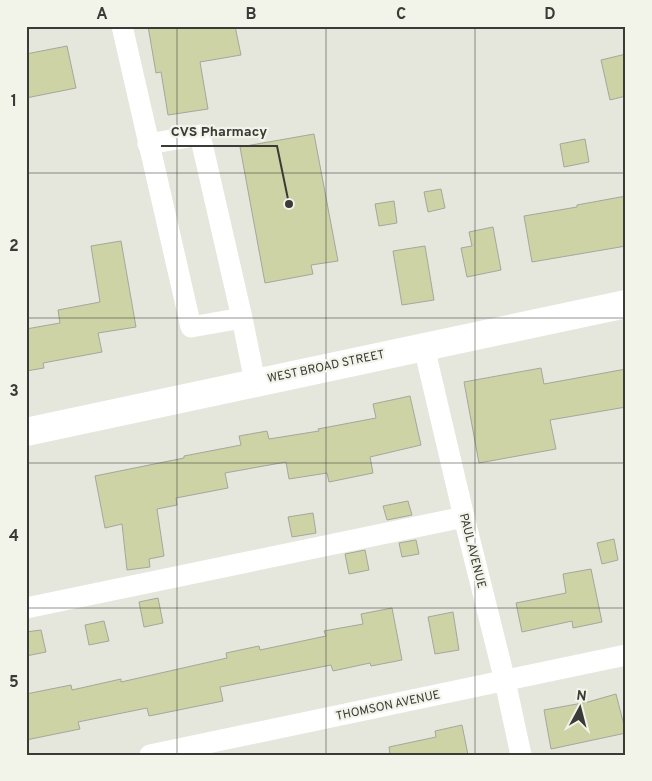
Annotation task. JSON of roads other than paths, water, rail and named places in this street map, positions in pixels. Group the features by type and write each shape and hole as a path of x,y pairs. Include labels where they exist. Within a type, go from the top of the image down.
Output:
{"main road":[{"name":"WEST BROAD STREET","path":"26,432 626,304"}],"street":[{"path":"122,26 191,327 242,318"},
{"path":"148,144 200,135 256,382"},
{"name":"PAUL AVENUE","path":"424,347 505,681 521,755"},
{"path":"26,608 464,517"},
{"name":"THOMSON AVENUE","path":"150,755 626,655"}],"place":[{"name":"CVS Pharmacy","path":"289,204"}]}
